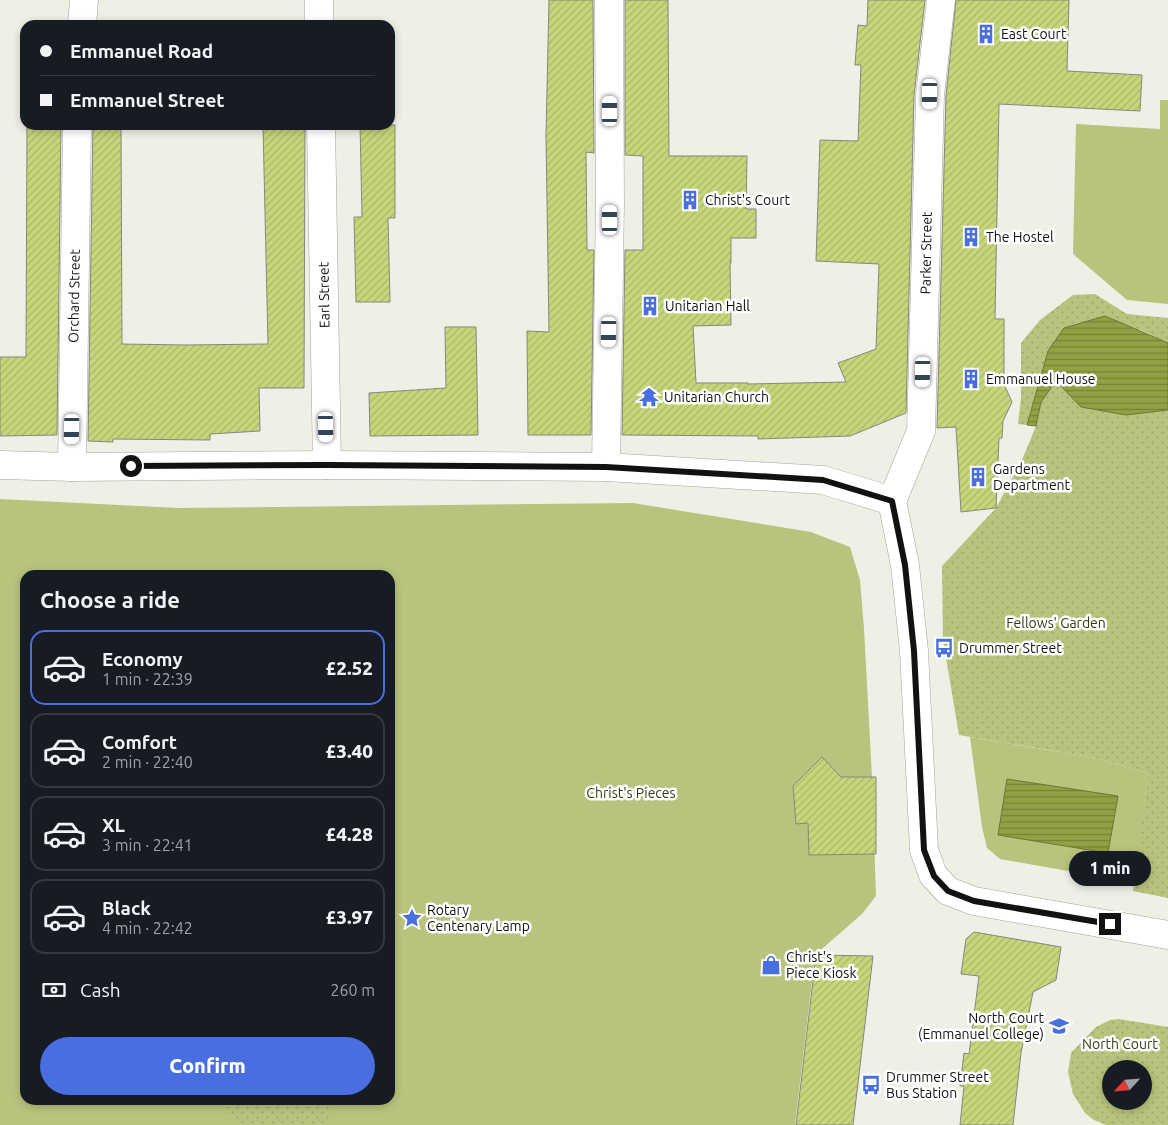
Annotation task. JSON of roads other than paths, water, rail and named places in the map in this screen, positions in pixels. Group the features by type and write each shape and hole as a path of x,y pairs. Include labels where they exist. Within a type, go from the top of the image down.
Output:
{"street":[{"path":"82,20 84,0"},
{"path":"319,0 319,20"},
{"path":"606,467 610,212 609,0"},
{"name":"Parker Street","path":"892,501 921,431 930,94 941,0"},
{"name":"Orchard Street","path":"72,467 77,130"},
{"name":"Earl Street","path":"321,130 327,465"},
{"path":"0,465 72,467 327,465 606,467 823,480 892,501 905,565 914,651 924,850 934,876 948,891 974,901 1168,936"}],"place":[{"name":"East Court","path":"986,34"},
{"name":"Christ's Court","path":"690,200"},
{"name":"The Hostel","path":"971,237"},
{"name":"Unitarian Hall","path":"650,306"},
{"name":"Emmanuel House","path":"971,379"},
{"name":"Unitarian Church","path":"649,397"},
{"name":"Gardens Department","path":"978,477"},
{"name":"Drummer Street","path":"944,648"},
{"name":"Rotary Centenary Lamp","path":"412,918"},
{"name":"Christ's Piece Kiosk","path":"771,965"},
{"name":"North Court (Emmanuel College)","path":"1059,1026"},
{"name":"Drummer Street Bus Station","path":"871,1085"}],"park label":[{"name":"Fellows' Garden","path":"1056,623"},
{"name":"Christ's Pieces","path":"631,793"},
{"name":"North Court","path":"1120,1044"}]}
